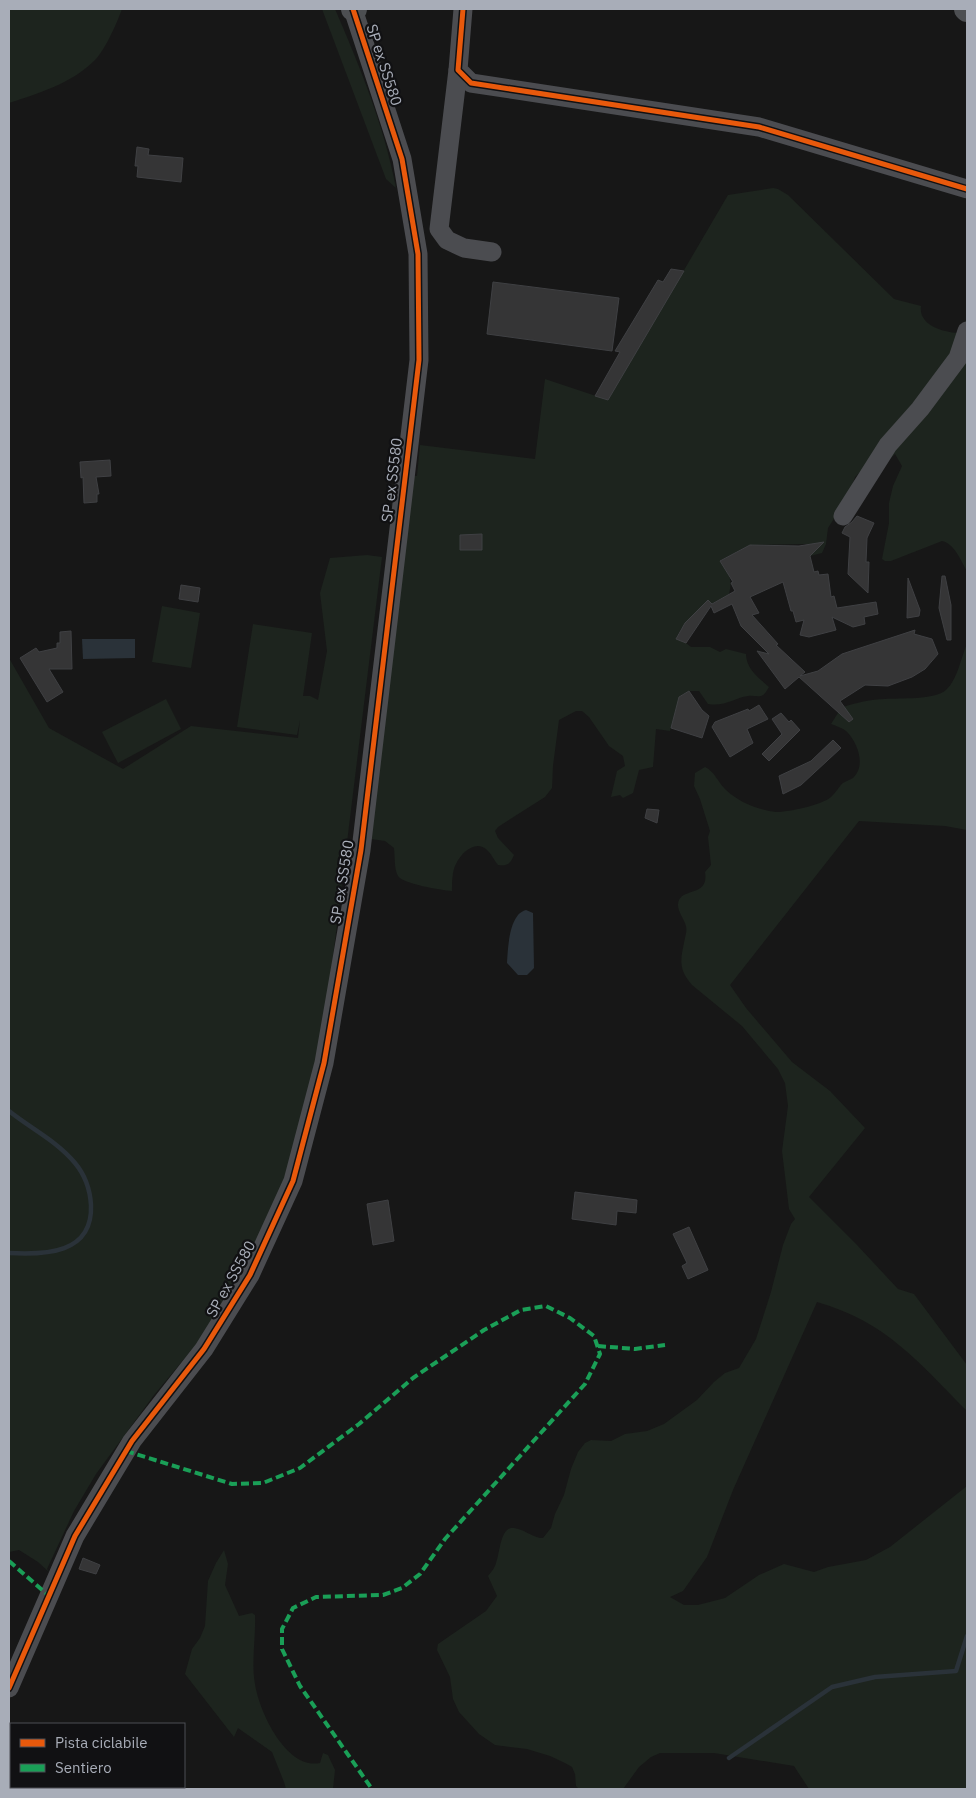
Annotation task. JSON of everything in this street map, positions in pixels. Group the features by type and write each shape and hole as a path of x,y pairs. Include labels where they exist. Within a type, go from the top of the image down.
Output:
{"street":[{"name":"SP ex SS580","path":"9,1688 48,1595 76,1536 132,1442 204,1349 250,1275 293,1181 324,1064 361,850 419,360 418,254 402,159 354,9"},
{"path":"462,9 458,70 439,229 447,240 464,248 492,252"},
{"path":"458,70 471,83 759,127 967,189"},
{"path":"843,516 888,446 920,409 958,358 967,332"}],"shaded area":[{"path":"9,9 122,9 103,50 86,68 54,87 9,103"},
{"path":"322,9 335,9 378,119 396,188 386,179"},
{"path":"773,188 788,195 894,299 921,306 921,313 924,319 934,327 948,332 961,333 967,317 967,571 954,549 942,541 891,561 882,559 889,523 889,503 893,486 902,466 895,454 887,462 860,472 855,477 848,497 828,528 826,544 822,553 810,556 808,544 750,545 720,561 726,570 731,584 729,594 691,618 676,639 691,647 710,647 720,652 726,649 746,654 751,669 769,687 764,695 743,697 714,705 708,704 699,691 689,691 680,696 670,731 656,729 653,767 639,770 633,793 623,798 620,795 611,797 617,771 625,766 623,756 609,746 589,717 582,711 576,711 559,720 552,788 545,797 498,827 495,831 498,838 514,855 510,862 506,865 498,865 488,851 477,846 469,849 458,860 453,874 452,891 423,886 401,879 396,870 394,848 385,841 371,839 411,476 417,476 420,445 535,459 545,379 608,400 728,195"},
{"path":"367,555 382,557 318,1079 272,1225 199,1341 154,1395 96,1474 74,1511 47,1569 49,1572 38,1562 19,1550 9,1552 9,658 49,728 123,769 191,726 298,738 300,720 297,735 237,727 253,624 312,633 303,696 310,696 318,700 327,651 320,593 330,558"},
{"path":"162,606 200,613 191,668 152,662"},
{"path":"82,639 135,639 135,658 83,659"},
{"path":"967,644 967,830 945,826 859,821 730,985 746,1008 792,1062 830,1091 865,1128 809,1197 898,1289 914,1294 967,1365 967,1411 916,1360 882,1332 842,1310 817,1302 733,1490 707,1557 683,1591 670,1597 684,1605 698,1605 725,1598 759,1575 784,1564 814,1572 828,1567 866,1560 890,1547 967,1486 967,1789 809,1789 794,1766 714,1753 660,1753 651,1757 639,1767 623,1789 579,1789 576,1786 572,1767 565,1763 527,1749 495,1745 479,1734 459,1712 453,1699 450,1677 437,1650 438,1644 486,1611 497,1596 488,1576 495,1565 501,1541 506,1531 514,1528 543,1538 551,1528 564,1495 571,1469 578,1452 585,1443 591,1440 611,1441 625,1434 647,1431 664,1424 697,1400 725,1373 739,1368 756,1339 783,1245 791,1224 795,1219 789,1209 782,1151 788,1106 785,1083 778,1069 742,1026 692,985 682,968 681,963 686,929 678,903 682,896 703,885 705,872 711,865 708,837 710,831 694,786 695,773 705,767 736,798 749,805 769,811 782,812 827,800 843,783 853,778 859,767 859,755 852,738 840,727 831,724 843,705 843,707 874,700 917,698 941,693 946,690 953,680"},
{"path":"166,699 181,729 118,763 102,732"},
{"path":"526,910 533,913 534,968 527,975 518,975 507,963 510,932 516,918"},
{"path":"224,1550 228,1564 225,1585 239,1616 252,1613 255,1615 254,1676 262,1709 268,1723 276,1736 296,1757 308,1763 320,1763 323,1753 328,1755 335,1770 333,1789 286,1789 272,1752 238,1728 234,1737 185,1674 192,1649 200,1638 205,1626 208,1581"}],"building":[{"path":"137,147 149,149 148,155 183,158 181,182 137,177 138,166 135,166"},
{"path":"671,269 684,271 608,400 595,396 620,352 615,351 658,280 663,282"},
{"path":"493,282 619,298 612,351 487,334"},
{"path":"110,460 111,476 96,477 99,494 97,494 97,502 84,503 83,477 81,478 80,462"},
{"path":"857,516 874,523 867,538 866,562 869,562 868,593 848,574 850,537 842,533 845,527"},
{"path":"482,534 482,550 460,550 460,535"},
{"path":"824,542 810,556 814,572 818,571 819,575 828,574 831,597 834,596 837,608 876,602 878,614 864,617 865,624 853,627 832,617 836,630 809,637 800,635 804,620 796,622 783,582 750,597 759,613 752,615 778,644 776,645 805,672 800,676 818,671 842,654 915,630 914,634 932,639 938,654 925,669 912,677 888,686 865,685 840,701 853,719 849,722 799,677 785,689 757,651 769,654 741,626 732,604 714,613 711,606 686,643 676,639 685,623 708,600 712,604 735,591 731,583 733,582 720,561 750,545 799,546"},
{"path":"942,576 945,576 951,605 951,640 947,640 939,608"},
{"path":"908,578 920,610 919,616 907,618"},
{"path":"181,585 200,588 198,602 179,599"},
{"path":"71,631 72,669 49,669 63,692 47,702 20,658 36,648 39,652 57,648 57,643 60,643 60,632"},
{"path":"689,691 702,710 709,716 702,738 671,728 679,697"},
{"path":"759,705 768,719 747,729 753,743 730,757 712,727 715,722 748,709 749,711"},
{"path":"781,713 800,730 769,761 762,754 782,734 772,719"},
{"path":"833,740 841,748 801,785 783,794 779,776 811,761"},
{"path":"647,809 659,810 657,823 645,818"},
{"path":"575,1192 637,1200 636,1213 617,1211 616,1225 572,1219"},
{"path":"388,1200 394,1241 373,1245 367,1204"},
{"path":"689,1227 708,1270 688,1279 682,1266 687,1263 673,1234"},
{"path":"83,1558 100,1565 96,1574 79,1569"}],"waterway":[{"path":"9,1111 52,1141 75,1163 82,1172 86,1182 91,1205 90,1221 84,1233 75,1242 51,1252 9,1253"},
{"path":"729,1758 832,1687 875,1677 956,1671 967,1636"}],"marked path":[{"path":"126,1451 232,1484 263,1483 300,1468 359,1424 413,1378 484,1330 521,1310 546,1306 570,1318 594,1336 600,1354 585,1384 445,1539 420,1574 402,1588 383,1595 316,1597 293,1608 282,1629 282,1649 300,1686 372,1789"},
{"path":"598,1346 635,1349 665,1345"},
{"path":"9,1561 48,1595"}],"cycle path":[{"path":"9,1688 75,1536 132,1441 204,1349 250,1275 293,1181 324,1063 361,850 419,360 418,254 402,159 353,9"},
{"path":"463,9 458,70 471,83 759,127 967,189"}]}
